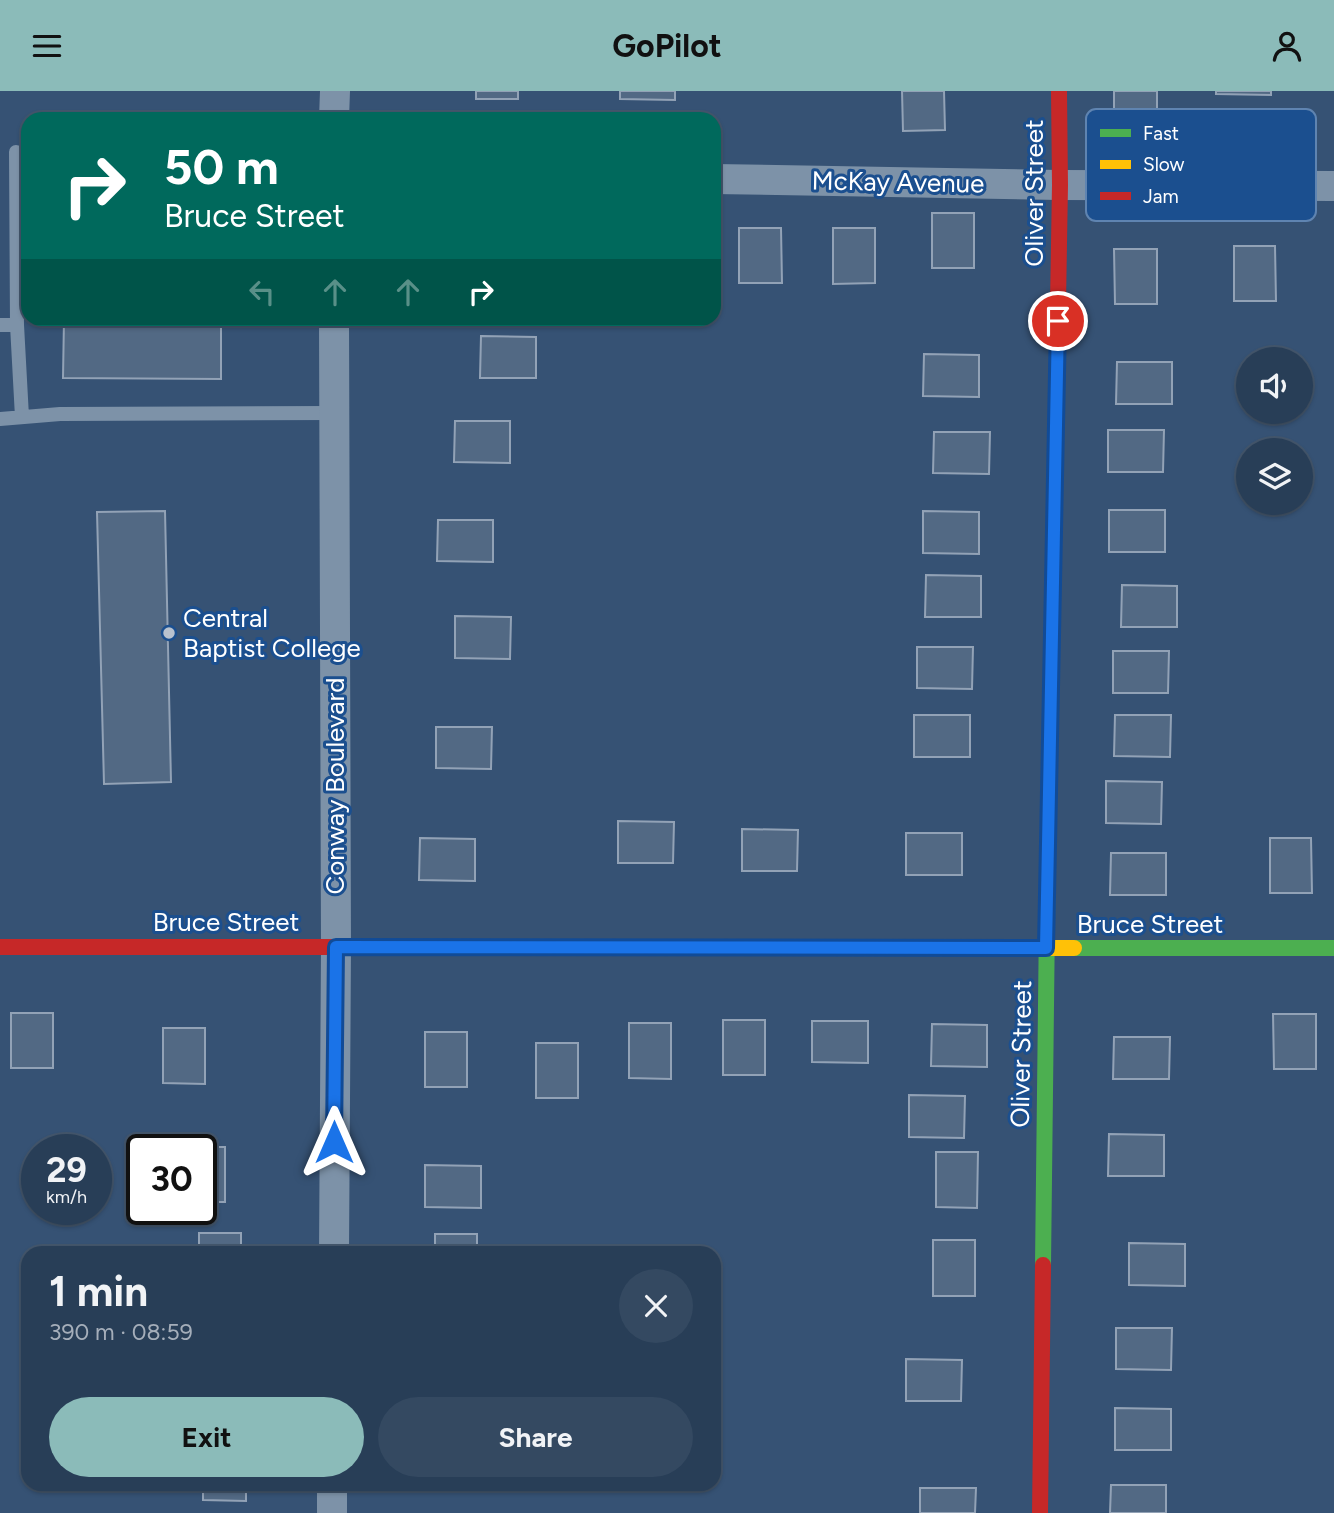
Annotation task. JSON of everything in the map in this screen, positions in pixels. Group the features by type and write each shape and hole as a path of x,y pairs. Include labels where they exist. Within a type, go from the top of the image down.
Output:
{"street":[{"path":"334,112 335,91"},
{"name":"Oliver Street","path":"1040,1513 1046,948 1060,185 1059,91"},
{"name":"McKay Avenue","path":"721,179 1086,185"},
{"name":"McKay Avenue","path":"1316,186 1334,186"},
{"name":"Conway Boulevard","path":"334,326 334,1246"},
{"name":"Bruce Street","path":"0,947 1334,948"},
{"path":"332,1491 332,1513"}],"lane":[{"path":"16,152 22,417"},
{"path":"0,266 17,267"},
{"path":"0,325 18,325"},
{"path":"0,419 60,414 334,413"}],"building":[{"path":"476,91 518,91 518,99 476,99"},
{"path":"620,91 675,91 675,100 620,99"},
{"path":"902,91 944,91 945,130 903,131"},
{"path":"1114,91 1157,91 1157,109 1114,109"},
{"path":"1216,91 1271,91 1271,95 1216,94"},
{"path":"932,213 974,213 974,268 932,268"},
{"path":"739,228 781,228 782,283 739,283"},
{"path":"833,228 875,228 875,283 833,284"},
{"path":"1234,246 1275,246 1276,301 1234,301"},
{"path":"1114,249 1157,249 1157,304 1115,304"},
{"path":"64,326 221,326 221,379 63,378"},
{"path":"481,336 536,337 536,378 480,378"},
{"path":"924,354 979,355 979,397 923,396"},
{"path":"1117,362 1172,362 1172,404 1116,404"},
{"path":"455,421 510,421 510,463 454,462"},
{"path":"1108,430 1164,430 1163,472 1108,472"},
{"path":"934,432 990,432 989,474 933,473"},
{"path":"1109,510 1165,510 1165,552 1109,552"},
{"path":"165,511 171,782 104,784 97,512"},
{"path":"923,511 979,512 979,554 923,553"},
{"path":"438,520 493,520 493,562 437,561"},
{"path":"926,575 981,576 981,617 925,617"},
{"path":"1122,585 1177,586 1177,627 1121,627"},
{"path":"455,616 511,617 510,659 455,658"},
{"path":"917,647 973,647 972,689 917,688"},
{"path":"1113,651 1169,651 1168,693 1113,693"},
{"path":"914,715 970,715 970,757 914,757"},
{"path":"1115,715 1171,715 1170,757 1114,756"},
{"path":"436,727 492,727 491,769 436,768"},
{"path":"1106,781 1162,782 1161,824 1106,823"},
{"path":"618,821 674,822 673,863 618,863"},
{"path":"742,829 798,830 797,871 742,871"},
{"path":"906,833 962,833 962,875 906,875"},
{"path":"420,838 475,839 475,881 419,880"},
{"path":"1270,838 1311,838 1312,893 1270,893"},
{"path":"1111,853 1166,853 1166,895 1110,895"},
{"path":"11,1013 53,1013 53,1068 11,1068"},
{"path":"1273,1014 1316,1014 1316,1069 1274,1069"},
{"path":"723,1020 765,1020 765,1075 723,1075"},
{"path":"812,1021 868,1021 868,1063 812,1062"},
{"path":"629,1023 671,1023 671,1079 629,1078"},
{"path":"932,1024 987,1025 987,1067 931,1066"},
{"path":"163,1028 205,1028 205,1084 163,1083"},
{"path":"425,1032 467,1032 467,1087 425,1087"},
{"path":"1114,1037 1170,1037 1169,1079 1113,1079"},
{"path":"536,1043 578,1043 578,1098 536,1098"},
{"path":"909,1095 965,1096 964,1138 909,1137"},
{"path":"1109,1134 1164,1135 1164,1176 1108,1176"},
{"path":"217,1147 225,1147 225,1202 217,1202"},
{"path":"936,1152 978,1152 977,1208 936,1207"},
{"path":"425,1165 481,1166 481,1208 425,1207"},
{"path":"199,1233 241,1233 241,1246 199,1246"},
{"path":"435,1234 477,1234 477,1246 435,1246"},
{"path":"933,1240 975,1240 975,1296 933,1296"},
{"path":"1129,1243 1185,1244 1185,1286 1129,1285"},
{"path":"1116,1328 1172,1328 1171,1370 1116,1369"},
{"path":"906,1359 962,1360 961,1401 906,1401"},
{"path":"1115,1408 1171,1409 1171,1450 1115,1450"},
{"path":"1111,1485 1166,1485 1166,1513 1110,1513"},
{"path":"920,1488 976,1488 975,1513 920,1513"},
{"path":"203,1491 246,1491 246,1501 203,1500"}],"traffic: fast":[{"path":"1043,1265 1048,833"},
{"path":"1074,948 1334,948"}],"traffic: slow":[{"path":"1048,833 1055,481"},
{"path":"482,947 1074,948"}],"traffic: jam":[{"path":"1055,481 1059,91"},
{"path":"0,947 482,947"},
{"path":"1040,1513 1043,1265"}],"place":[{"name":"Central Baptist College","path":"169,633"}],"route":[{"path":"334,1142 336,947 1046,948 1058,321"}]}
